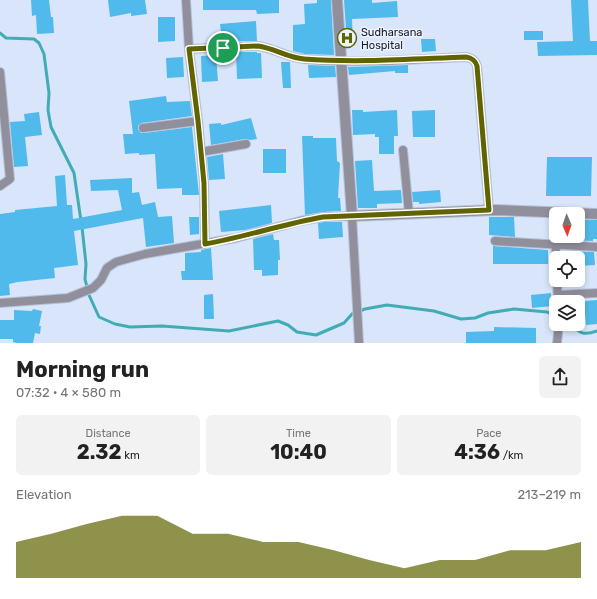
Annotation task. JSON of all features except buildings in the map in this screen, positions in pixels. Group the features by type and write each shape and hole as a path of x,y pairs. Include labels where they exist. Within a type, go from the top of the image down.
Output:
{"street":[{"path":"186,0 189,49 204,183 205,244"},
{"path":"337,0 359,343"},
{"path":"189,49 258,46 295,58 342,61 472,58 477,66 489,210"},
{"path":"0,72 10,179"},
{"path":"143,128 198,121"},
{"path":"201,152 246,144"},
{"path":"403,150 409,214"},
{"path":"0,179 10,179"},
{"path":"0,186 10,179"},
{"path":"0,303 68,298 92,288 101,280 107,268 116,262 145,254 236,238 300,221 323,217 489,210 549,212"},
{"path":"585,213 597,214"},
{"path":"494,241 597,247"},
{"path":"555,244 555,251"},
{"path":"581,295 597,293"},
{"path":"557,343 559,331"}],"waterway":[{"path":"0,33 6,38 34,39 39,43 44,54 49,93 48,110 51,127 74,173 81,221"},
{"path":"82,227 86,264 85,279 89,295 99,317 115,324 130,327 162,326 229,331 278,321 288,325 297,332 316,335 344,323 352,314 365,309 387,305 434,311 461,319 475,318 488,313 514,309 549,313"},
{"path":"578,331 582,333 597,331"}],"place":[{"name":"Sudharsana Hospital","path":"347,38"}],"route":[{"path":"258,46 295,58 342,61 472,58 477,66 489,210 323,217 300,221 236,238 205,244 204,183 189,49 223,48 258,46"}]}
